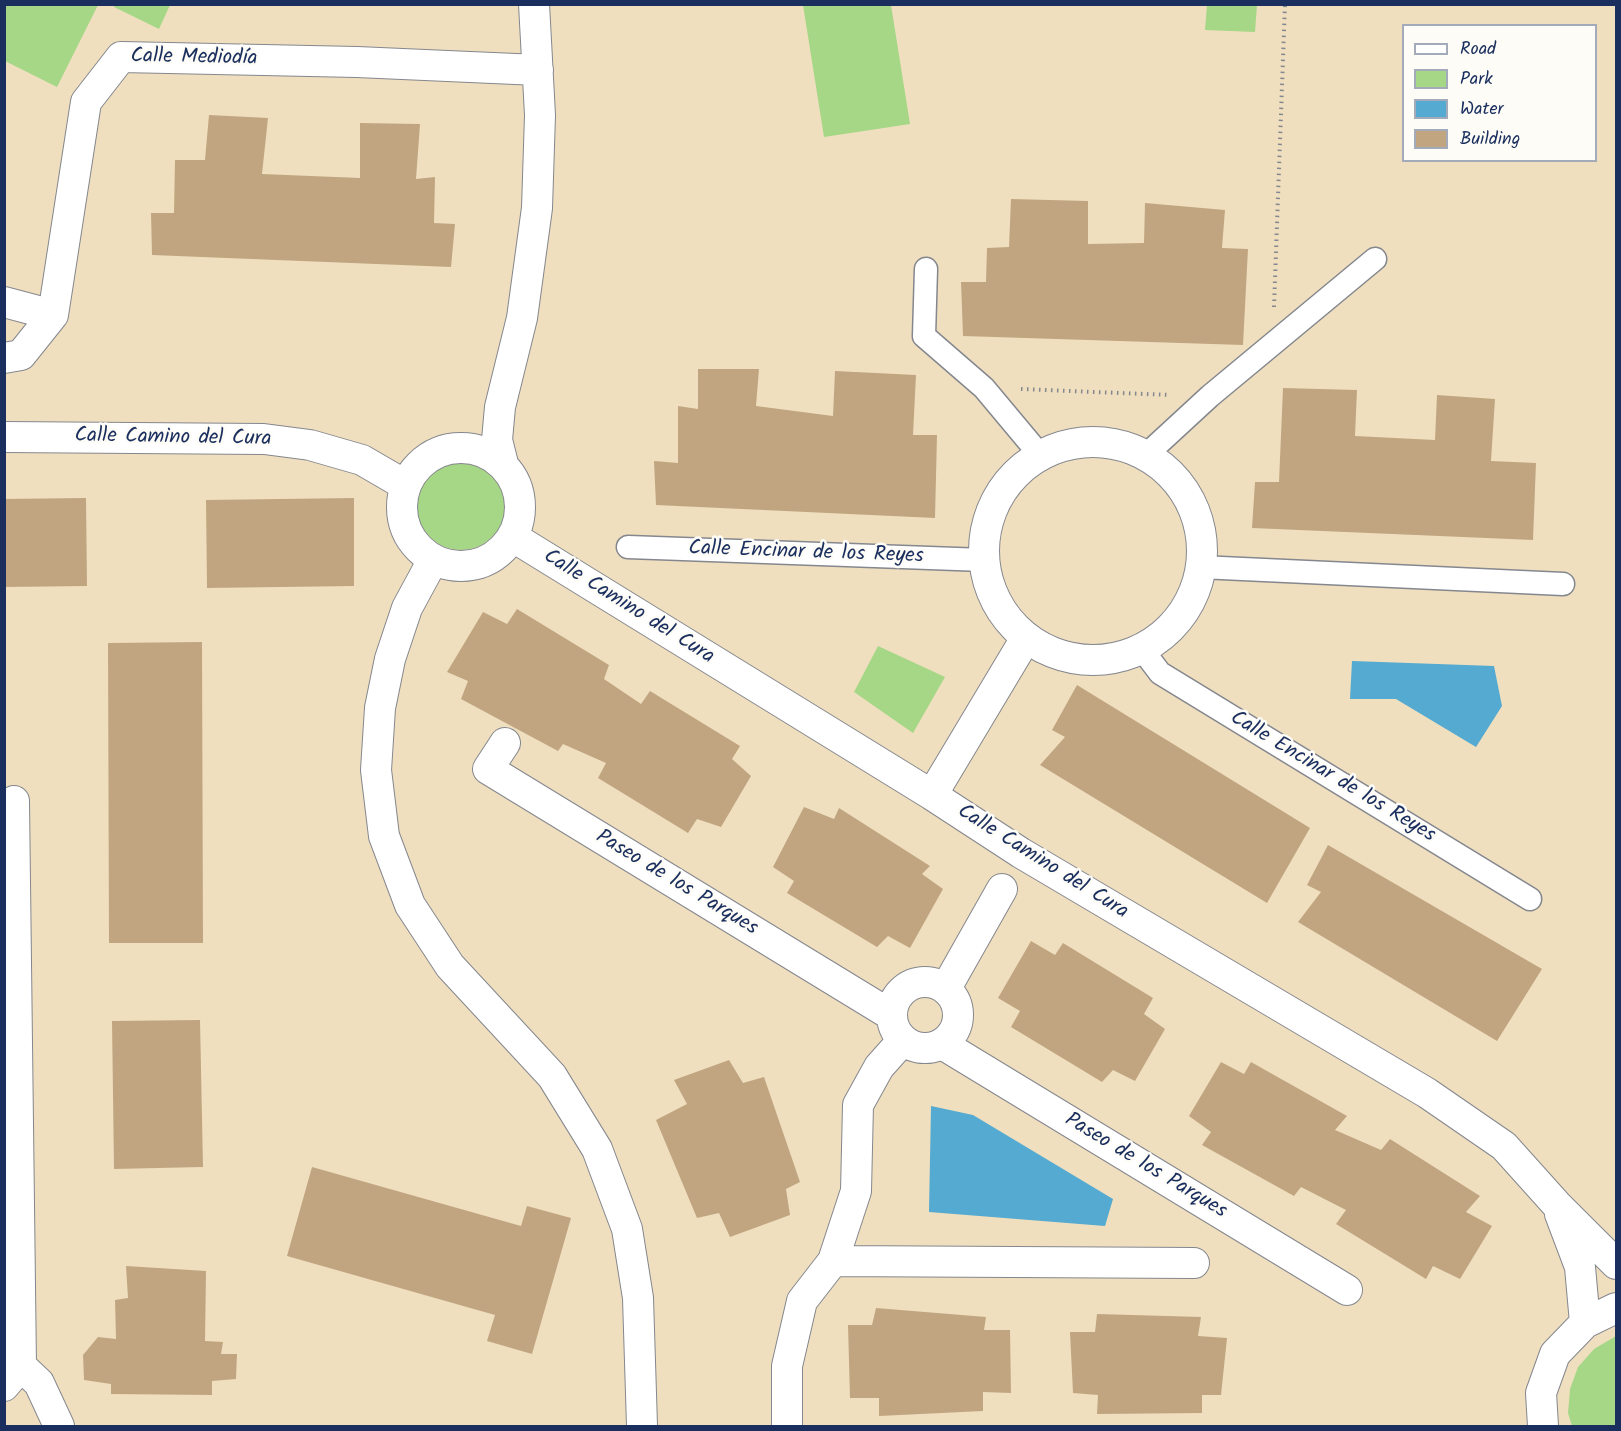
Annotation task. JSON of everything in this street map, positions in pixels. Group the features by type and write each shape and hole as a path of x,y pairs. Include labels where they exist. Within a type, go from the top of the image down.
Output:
{"street":[{"path":"503,464 485,452 465,447 440,450 419,464 405,484 400,506 404,528 416,547 433,560 455,567 478,564 498,554 513,537 520,512 517,486 503,464 497,440 500,406 522,318 537,208 540,115 534,4"},
{"name":"Calle Mediodía","path":"4,358 21,355 53,315 86,102 121,57 357,62 538,70"},
{"path":"1146,455 1210,396 1375,259"},
{"path":"926,269 924,336 984,388 1040,454"},
{"path":"4,302 53,315"},
{"path":"465,447 483,433 500,406"},
{"name":"Calle Camino del Cura","path":"4,437 264,439 310,445 362,460 405,484"},
{"path":"1075,443 1112,443 1146,455 1175,478 1195,509 1202,544 1199,579 1184,612 1160,638 1128,654 1093,660 1058,655 1026,638 1001,612 987,581 984,560 983,544 991,508 1011,477 1040,454 1075,443"},
{"name":"Calle Camino del Cura","path":"513,537 932,795 1020,853 1427,1093 1504,1146 1557,1205 1617,1264"},
{"name":"Calle Encinar de los Reyes","path":"628,547 984,560"},
{"path":"433,560 406,608 390,658 380,708 376,770 384,836 410,905 450,966 552,1076 597,1149 627,1229 638,1298 642,1426"},
{"path":"1200,567 1563,584"},
{"path":"932,795 1026,638"},
{"name":"Calle Encinar de los Reyes","path":"1141,648 1160,673 1530,899"},
{"name":"Paseo de los Parques","path":"505,743 488,769 897,1028"},
{"path":"14,801 13,1376 39,1383 59,1426"},
{"path":"946,988 1002,889"},
{"path":"787,1426 787,1366 802,1301 833,1261 856,1191 858,1105 897,1028 893,1003 900,992 910,984 922,981 935,982 946,988 954,998 959,1010 958,1023 952,1035 942,1044 929,1048 915,1047 897,1028"},
{"name":"Paseo de los Parques","path":"942,1044 1347,1290"},
{"name":"Calle Camino del Cura","path":"1557,1205 1580,1267 1585,1323"},
{"path":"833,1261 1194,1263"},
{"path":"1544,1426 1541,1393 1555,1354 1585,1323 1617,1308"}],"path":[{"path":"1273,343 1285,4"},
{"path":"984,388 1210,396"}],"green space":[{"path":"115,4 170,5 159,29 114,7"},
{"path":"4,5 98,5 57,87 5,61"},
{"path":"803,5 891,5 910,124 824,137"},
{"path":"1207,5 1257,5 1255,32 1205,30"},
{"path":"461,462 478,466 492,475 501,489 505,506 501,523 492,537 478,546 461,550 444,546 430,537 421,523 417,506 421,489 430,475 444,466"},
{"path":"878,646 945,677 913,733 854,692"},
{"path":"1616,1336 1616,1426 1572,1426 1568,1413 1570,1389 1578,1367 1594,1349"}],"water":[{"path":"1352,661 1494,666 1502,706 1476,747 1396,699 1350,699"},
{"path":"931,1106 973,1115 1113,1199 1105,1226 929,1212"}],"building":[{"path":"209,115 268,118 262,174 360,178 360,123 420,124 416,179 435,177 434,223 455,224 451,267 152,255 151,213 174,213 175,160 205,160"},
{"path":"1011,199 1088,201 1088,244 1144,243 1145,203 1225,210 1222,248 1248,249 1243,345 963,336 961,282 986,282 987,248 1009,247"},
{"path":"698,369 759,369 756,406 833,416 835,371 916,375 913,435 937,435 935,518 656,505 654,461 678,463 678,406 698,409"},
{"path":"1283,388 1357,390 1355,436 1435,440 1437,395 1495,399 1491,461 1536,463 1533,540 1252,528 1255,482 1279,482"},
{"path":"86,498 87,586 4,587 4,499"},
{"path":"354,498 354,586 207,588 206,500"},
{"path":"517,609 609,665 604,679 641,704 650,691 740,746 732,759 751,776 721,827 697,819 688,833 598,778 606,763 563,744 558,751 461,699 468,681 447,672 483,612 507,624"},
{"path":"202,642 203,943 109,943 108,643"},
{"path":"1077,685 1310,828 1267,903 1040,765 1065,737 1052,730"},
{"path":"804,807 834,819 839,808 930,866 922,874 943,889 910,948 888,936 877,947 787,893 794,881 773,867"},
{"path":"1328,845 1542,969 1497,1041 1298,922 1321,892 1307,885"},
{"path":"1031,941 1055,955 1063,943 1153,998 1144,1014 1165,1029 1135,1081 1113,1070 1102,1082 1011,1027 1020,1011 998,998"},
{"path":"200,1020 203,1167 114,1169 112,1021"},
{"path":"729,1060 743,1083 764,1077 800,1182 786,1189 790,1215 730,1237 719,1213 697,1218 656,1120 687,1104 674,1080"},
{"path":"1221,1062 1244,1074 1251,1062 1347,1116 1335,1130 1381,1150 1390,1139 1480,1196 1466,1212 1492,1226 1460,1279 1433,1266 1426,1279 1336,1224 1346,1210 1301,1187 1294,1196 1202,1145 1211,1132 1189,1116"},
{"path":"312,1167 521,1226 527,1206 571,1218 532,1354 487,1341 495,1315 287,1256"},
{"path":"126,1266 206,1271 205,1341 223,1342 221,1354 237,1354 236,1379 212,1381 212,1395 111,1394 111,1384 84,1380 83,1355 98,1337 116,1339 115,1300 128,1298"},
{"path":"876,1308 986,1317 984,1330 1010,1330 1011,1393 983,1392 983,1411 879,1416 879,1398 850,1398 848,1325 872,1325"},
{"path":"1097,1314 1201,1317 1198,1336 1227,1338 1221,1395 1202,1395 1202,1413 1097,1414 1098,1395 1073,1393 1070,1332 1095,1332"}]}
